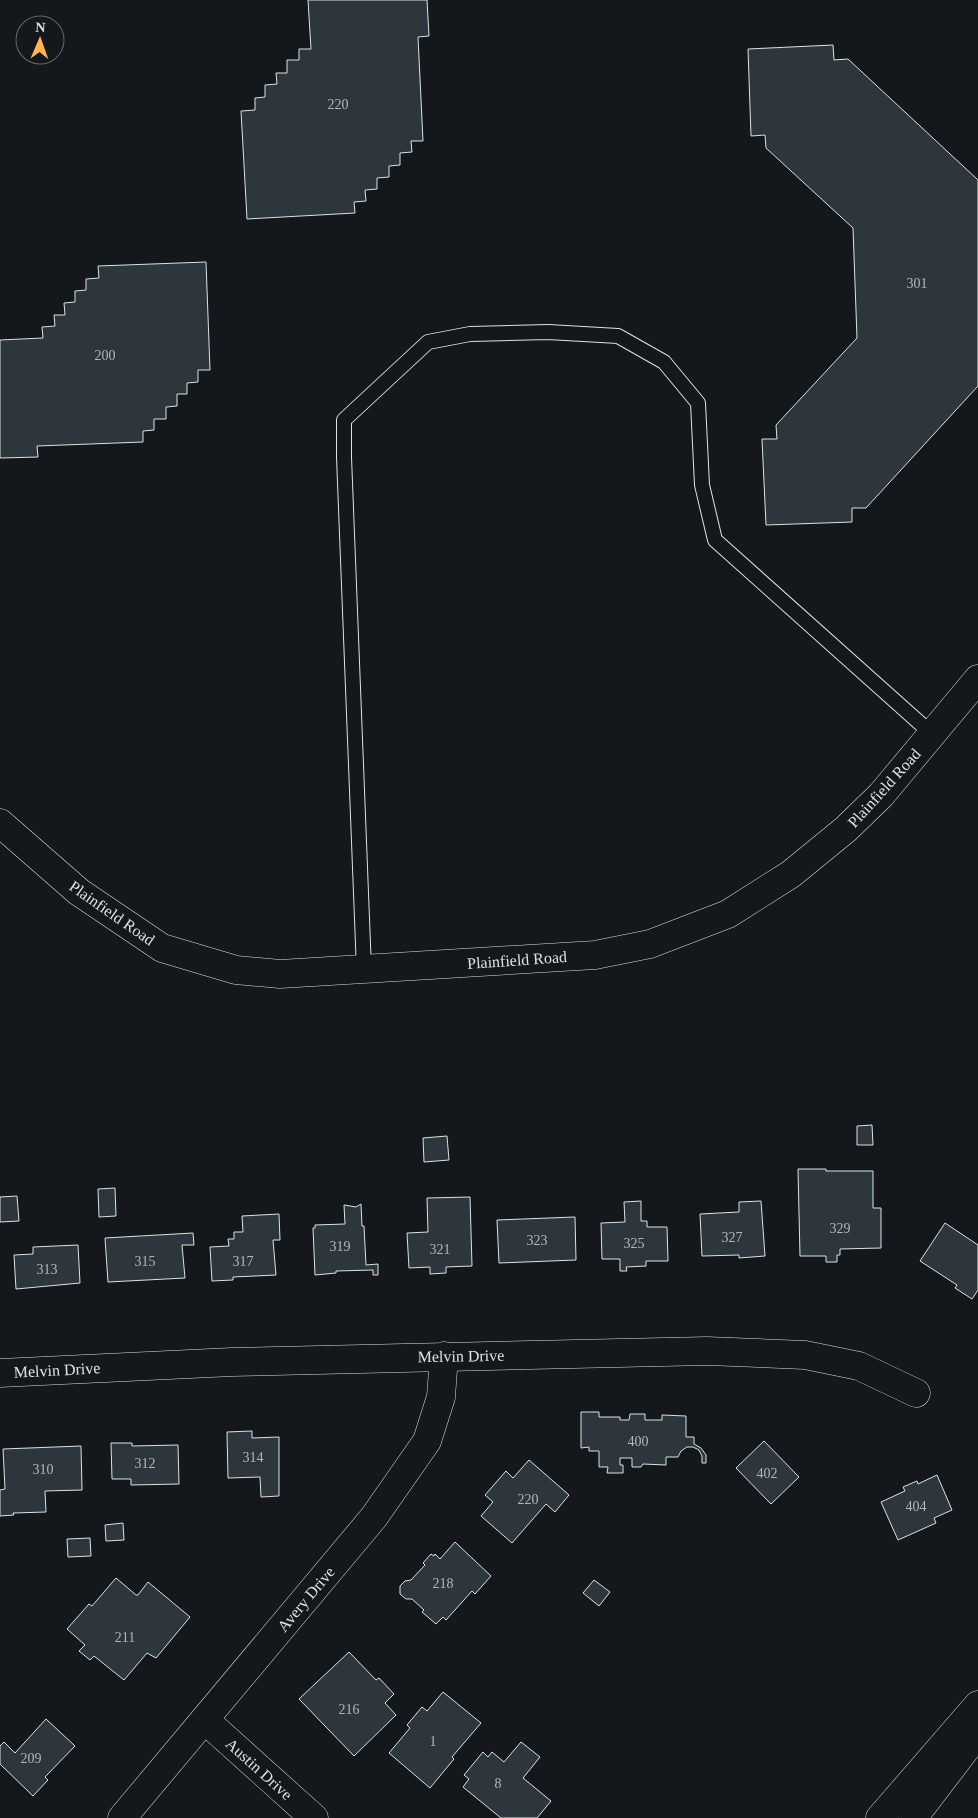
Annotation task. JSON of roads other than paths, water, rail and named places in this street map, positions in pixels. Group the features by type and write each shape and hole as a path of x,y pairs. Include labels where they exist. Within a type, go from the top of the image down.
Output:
{"main road":[{"name":"Plainfield Road","path":"0,823 80,892 162,948 236,970 280,974 595,955 650,944 728,914 791,874 846,829 881,795 978,679"},
{"name":"Melvin Drive","path":"0,1373 232,1362 707,1351 805,1355 859,1366 916,1393"},
{"name":"Avery Drive","path":"122,1818 374,1518 427,1441 441,1398 444,1356"},
{"path":"880,1818 978,1705"},
{"name":"Austin Drive","path":"205,1720 314,1818"},
{"path":"913,1818 978,1733"}],"lane":[{"path":"364,970 344,420 428,342 470,334 548,332 618,336 664,362 698,403 702,485 715,540 932,734"}]}
